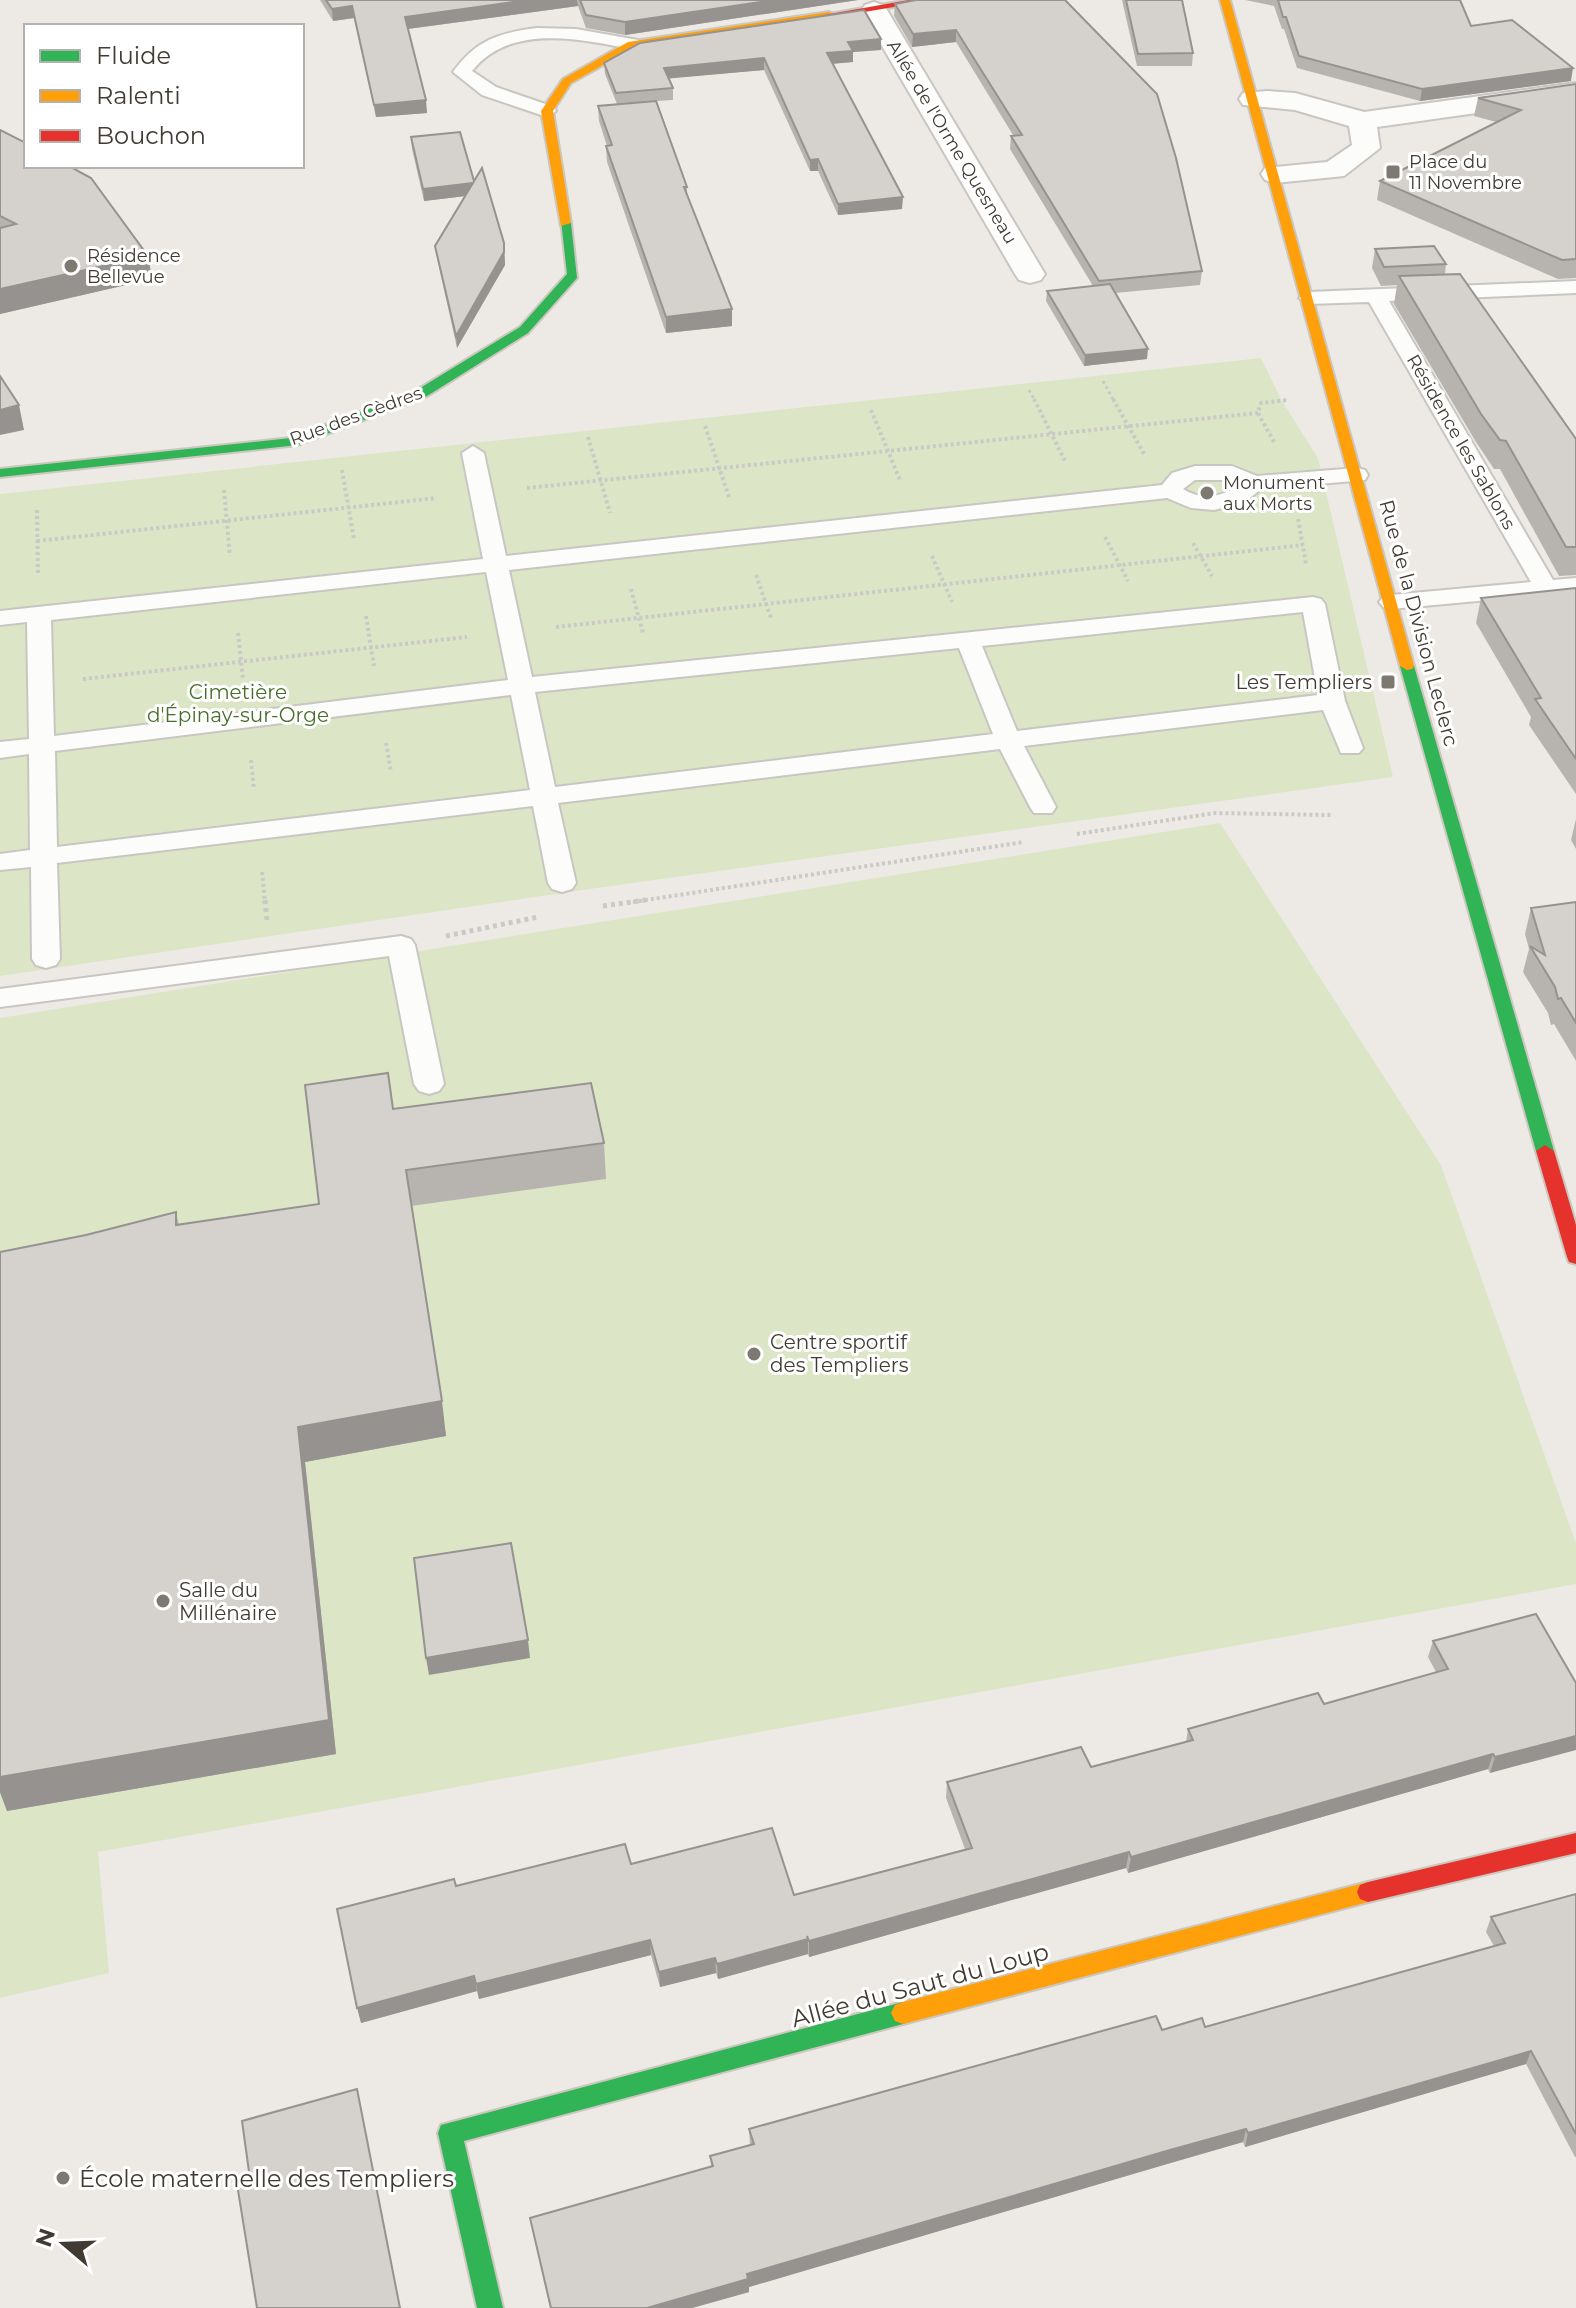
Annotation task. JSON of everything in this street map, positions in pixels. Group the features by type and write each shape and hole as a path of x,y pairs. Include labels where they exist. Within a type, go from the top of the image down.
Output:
{"street":[{"path":"547,111 567,81 632,44 930,0"},
{"name":"Rue de la Division Leclerc","path":"1225,0 1309,298 1435,769 1576,1257"},
{"name":"Allée de l'Orme Quesneau","path":"874,10 1030,274"},
{"path":"1253,99 1281,98 1318,105 1362,121 1576,91"},
{"name":"Rue des Cèdres","path":"0,473 293,442 422,393 524,330 573,275 547,111"},
{"path":"1275,174 1334,170 1366,148 1362,121"},
{"name":"Allée du Saut du Loup","path":"490,2308 450,2133 1345,1897 1576,1843"}],"lane":[{"path":"547,111 489,91 462,72 481,49 515,38 555,33 632,44"},
{"path":"1309,298 1576,287"},
{"name":"Résidence les Sablons","path":"1376,296 1546,588"},
{"path":"473,453 562,883"},
{"path":"0,618 1171,491 1188,501 1204,503 1240,497 1254,483 1357,475"},
{"path":"1391,602 1576,585"},
{"path":"0,750 521,686 1313,604 1332,701 1350,748"},
{"path":"39,614 46,959"},
{"path":"968,640 1008,740 1043,807"},
{"path":"0,862 1332,701"},
{"path":"0,998 401,945 429,1084"}],"path":[{"path":"1313,604 1291,480 1258,413 1261,403 1336,397"},
{"path":"37,541 1258,413"},
{"path":"342,465 398,814"},
{"path":"36,501 39,614"},
{"path":"41,684 1303,545"},
{"path":"1076,834 1215,813 1331,815"},
{"path":"596,907 1029,841"},
{"path":"401,945 550,915"}],"green space":[{"name":"Cimetière d'Épinay-sur-Orge","path":"1261,358 1282,401 1318,458 1393,777 590,889 0,976 0,494"},
{"name":"Centre sportif des Templiers","path":"1220,823 1441,1165 1576,1543 1576,1584 98,1852 109,1973 0,1998 0,1018"}],"building":[{"path":"326,0 528,0 405,17 426,100 374,105 352,6 332,9"},
{"path":"580,0 774,0 625,22 586,15"},
{"path":"916,0 1065,0 1157,94 1176,158 1202,271 1099,281 1011,136 1022,135 956,30 913,34 895,4"},
{"path":"1126,0 1182,0 1193,53 1138,54"},
{"path":"1278,0 1460,0 1471,26 1512,20 1573,68 1422,89 1299,56"},
{"path":"864,10 881,39 848,42 853,51 827,53 903,197 838,204 818,159 810,160 764,58 664,68 673,88 616,93 604,63 640,43"},
{"path":"1576,84 1576,259 1562,260 1380,181 1521,110 1478,98"},
{"path":"656,101 687,187 684,187 732,309 666,317 606,146 612,145 598,106"},
{"path":"0,130 24,142 24,168 73,168 91,178 148,256 0,289 0,228 16,224 0,216"},
{"path":"460,132 474,181 482,168 504,252 456,336 435,246 473,183 423,189 411,137"},
{"path":"1434,246 1446,264 1384,267 1375,249"},
{"path":"1460,274 1576,439 1576,547 1566,547 1506,441 1500,440 1481,414 1399,276"},
{"path":"1110,284 1148,349 1085,355 1047,291"},
{"path":"0,376 19,405 0,410"},
{"path":"1576,588 1576,759 1535,699 1541,698 1481,598"},
{"path":"1576,902 1576,1023 1561,998 1558,999 1555,987 1530,946 1545,955 1531,908"},
{"name":"Salle du Millénaire","path":"388,1073 393,1109 591,1083 604,1143 406,1170 442,1401 298,1427 329,1720 0,1777 0,1252 86,1235 176,1212 176,1225 319,1204 305,1085"},
{"path":"511,1543 528,1640 426,1658 414,1558"},
{"path":"1536,1614 1576,1683 1576,1736 1495,1757 1493,1754 1131,1857 1129,1852 809,1941 807,1936 808,1939 717,1964 715,1958 659,1972 650,1940 476,1984 474,1976 357,2008 337,1909 454,1879 456,1886 625,1844 631,1864 772,1828 794,1895 972,1848 947,1782 1081,1747 1091,1767 1193,1740 1188,1729 1318,1693 1324,1704 1448,1669 1433,1641"},
{"path":"1576,1894 1576,2134 1531,2051 1248,2133 1246,2129 1170,2150 747,2274 748,2279 647,2308 551,2308 530,2218 713,2166 710,2156 754,2144 749,2129 1156,2016 1162,2030 1202,2018 1205,2027 1505,1943 1491,1917"},
{"path":"357,2089 400,2308 257,2308 237,2184 250,2179 242,2121"}],"traffic: fast":[{"path":"0,473 293,442 422,393 524,330 573,275 565,223"},
{"path":"1407,666 1545,1151"},
{"path":"490,2308 450,2133 903,2013"}],"traffic: slow":[{"path":"1225,0 1407,666"},
{"path":"565,223 547,111 567,81 632,44 829,15"},
{"path":"903,2013 1368,1892"}],"traffic: jam":[{"path":"829,15 930,0"},
{"path":"1545,1151 1576,1257"},
{"path":"1368,1892 1576,1843"}],"place":[{"name":"Place du 11 Novembre","path":"1393,172"},
{"name":"Résidence Bellevue","path":"71,266"},
{"name":"Monument aux Morts","path":"1207,493"},
{"name":"Les Templiers","path":"1388,682"},
{"name":"Centre sportif des Templiers","path":"754,1354"},
{"name":"Salle du Millénaire","path":"163,1601"},
{"name":"École maternelle des Templiers","path":"63,2178"}]}
